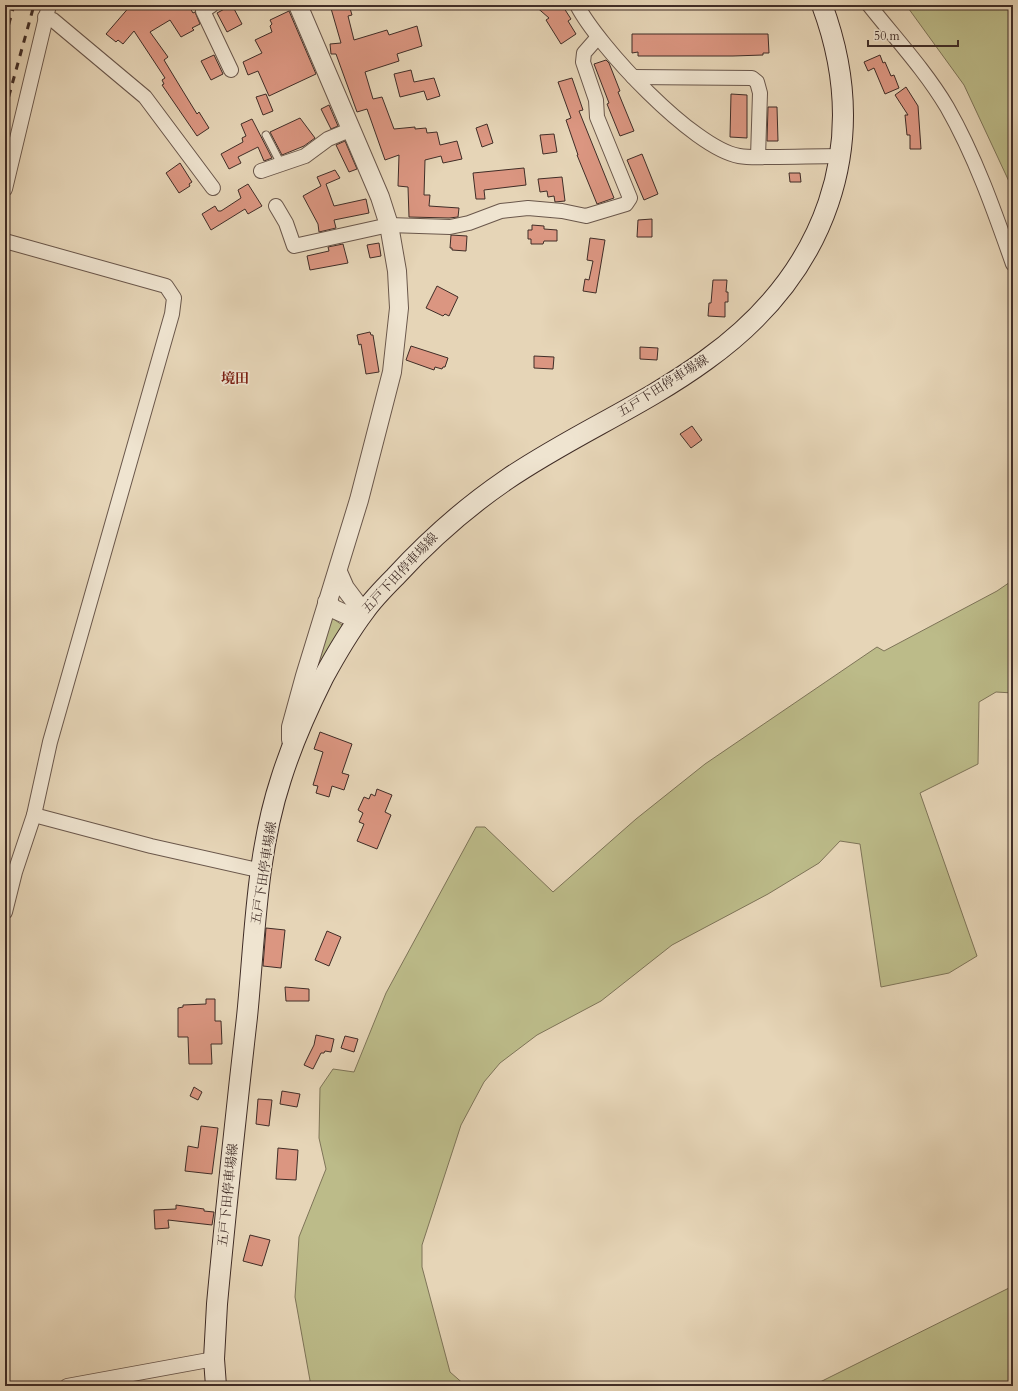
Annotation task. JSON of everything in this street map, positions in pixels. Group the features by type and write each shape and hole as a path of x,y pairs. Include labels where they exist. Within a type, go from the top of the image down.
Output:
{"main road":[{"name":"五戸下田停車場線","path":"216,1386 214,1359 222,1250 262,871 280,781 299,730 324,678 361,616 424,545 461,513 508,478 674,382 711,357 752,323 776,297 798,267 816,233 831,194 840,156 844,113 837,54 822,5"}],"street":[{"path":"212,5 203,11 231,70"},
{"path":"290,754 291,727 327,602 338,572 359,500 392,372 399,308 398,271 389,225 380,197 298,5"},
{"path":"577,5 585,22 633,77 689,130 709,144 738,156 840,156"},
{"path":"869,5 917,65 946,106 974,160 992,204 1013,264"},
{"path":"47,11 53,20 145,97 213,188"},
{"path":"5,189 47,11"},
{"path":"276,206 286,223 294,246 389,225 450,227 469,223 501,211 528,208 562,211 586,216 626,204 630,198 597,117 596,100 584,62 584,53 598,37"},
{"path":"633,77 752,78 758,82 760,92 758,157"},
{"path":"261,171 305,156 328,139 352,129"},
{"path":"5,241 166,286 174,298 172,314 50,742 34,815 15,872 5,912"},
{"path":"338,572 345,588 361,616"},
{"path":"327,602 334,608 361,616"},
{"path":"34,815 151,846 262,871"},
{"path":"67,1386 214,1359"}],"lane":[{"path":"266,136 281,164"}],"shaded area":[{"path":"906,5 1013,5 1013,190 964,85"},
{"path":"1013,580 1013,693 996,692 979,702 978,764 920,793 977,956 949,973 881,987 860,844 840,841 819,863 768,894 672,945 601,1001 537,1035 500,1063 484,1082 461,1125 422,1245 422,1267 450,1372 466,1386 311,1386 295,1297 299,1237 326,1169 319,1138 320,1088 333,1069 354,1072 386,993 476,827 485,827 553,892 636,819 705,764 877,647 884,651 997,591"},
{"path":"332,618 342,625 344,630 314,680 327,620"},
{"path":"1013,1286 1013,1386 812,1386"}],"building":[{"path":"131,5 188,5 193,13 195,12 200,24 192,28 194,30 181,37 170,20 150,32 168,57 164,60 181,88 197,114 199,112 209,128 197,136 162,85 164,84 162,80 165,78 134,31 123,44 118,40 116,42 106,34"},
{"path":"232,5 242,24 227,32 217,13"},
{"path":"330,5 349,5 352,15 348,16 354,40 387,30 389,35 417,26 422,46 397,54 399,61 365,72 373,99 382,97 394,129 415,127 415,129 426,128 427,133 437,132 440,145 457,141 462,159 443,163 441,156 425,160 424,195 430,195 429,206 459,208 458,217 409,217 408,187 398,186 399,155 385,160 367,109 357,112 336,54 331,54 330,44 341,43"},
{"path":"534,5 562,5 571,19 568,21 576,34 561,44 546,20 549,18"},
{"path":"289,11 316,74 269,96 258,71 248,75 243,62 262,53 255,40 272,32 270,26 272,24 270,20"},
{"path":"632,34 768,34 769,53 763,53 763,55 733,56 638,56 638,52 632,53"},
{"path":"214,55 223,74 211,80 201,61"},
{"path":"880,55 891,76 894,75 899,88 885,94 874,68 868,71 864,62"},
{"path":"606,60 609,63 620,91 618,92 634,131 620,136 607,104 609,103 594,64"},
{"path":"411,70 414,82 434,78 440,96 427,100 424,91 400,97 394,74"},
{"path":"572,78 583,110 579,111 614,198 597,204 577,155 566,120 571,118 558,82"},
{"path":"906,87 918,106 921,149 910,149 910,135 907,135 905,115 908,115 895,95"},
{"path":"266,94 273,111 263,115 256,97"},
{"path":"731,94 747,95 747,138 730,137"},
{"path":"329,105 338,126 331,129 321,109"},
{"path":"768,107 777,107 778,141 767,141"},
{"path":"300,118 315,138 304,146 282,155 270,132"},
{"path":"252,119 272,158 264,161 258,147 238,157 241,163 229,169 221,154 243,142 242,138 246,136 241,124"},
{"path":"487,124 493,143 482,147 476,128"},
{"path":"554,134 557,152 543,154 540,135"},
{"path":"345,141 357,169 349,172 336,145"},
{"path":"642,154 658,194 644,200 627,160"},
{"path":"180,163 192,182 189,184 190,186 179,193 166,173"},
{"path":"524,168 526,185 484,190 485,199 476,199 473,173"},
{"path":"335,170 340,178 326,184 334,206 366,199 369,213 334,220 336,228 319,232 318,224 303,196 321,186 317,177"},
{"path":"789,173 800,173 801,182 790,182"},
{"path":"562,177 565,201 555,202 554,196 548,197 547,191 540,192 538,179"},
{"path":"248,184 262,206 248,214 245,209 211,230 202,214 215,206 218,211 221,211 241,198 238,190"},
{"path":"652,219 652,237 637,237 638,220"},
{"path":"532,225 544,226 544,229 557,230 557,241 544,241 543,244 531,244 531,239 528,239 528,230 532,230"},
{"path":"451,235 467,236 466,251 452,250 452,248 450,248"},
{"path":"590,238 605,240 596,293 583,291 585,279 589,280 593,261 587,260"},
{"path":"379,243 381,256 370,258 367,245"},
{"path":"343,244 348,263 310,270 307,256 329,251 328,247"},
{"path":"713,280 727,280 726,292 728,292 728,302 725,302 725,317 708,316"},
{"path":"437,286 458,297 449,316 445,314 443,316 426,308"},
{"path":"370,332 371,335 373,335 379,372 366,374 361,344 359,345 357,335"},
{"path":"411,346 448,358 445,367 442,369 435,367 434,370 406,360"},
{"path":"640,347 658,348 657,360 640,359"},
{"path":"534,356 554,357 553,369 534,368"},
{"path":"692,426 702,440 691,448 680,434"},
{"path":"320,732 352,744 342,773 349,775 344,790 332,786 329,797 316,793 318,786 313,785 323,752 314,749"},
{"path":"377,789 392,795 385,812 391,815 377,849 357,841 364,824 359,822 363,813 358,810 364,797 369,799 371,794 375,796"},
{"path":"266,928 285,930 281,968 263,966"},
{"path":"327,931 341,937 329,966 315,960"},
{"path":"285,987 309,989 309,1001 286,1001"},
{"path":"206,999 215,999 215,1021 221,1021 222,1044 211,1044 212,1064 189,1064 188,1037 178,1037 178,1008 183,1007 183,1005 206,1004"},
{"path":"316,1035 334,1039 331,1052 325,1051 324,1053 321,1053 313,1069 304,1065 314,1045"},
{"path":"345,1036 358,1039 354,1052 341,1048"},
{"path":"194,1087 202,1092 198,1100 190,1096"},
{"path":"282,1091 300,1094 297,1107 280,1104"},
{"path":"258,1099 272,1100 269,1126 256,1124"},
{"path":"201,1126 218,1128 212,1174 185,1171 188,1146 198,1148"},
{"path":"278,1148 298,1150 296,1180 276,1179"},
{"path":"176,1205 214,1212 212,1225 168,1220 169,1228 155,1229 154,1210 176,1209"},
{"path":"250,1235 270,1240 262,1266 243,1261"}],"railway":[{"path":"5,38 14,5"},
{"path":"5,110 34,5"}],"district":[{"name":"境田","path":"235,378"}]}
